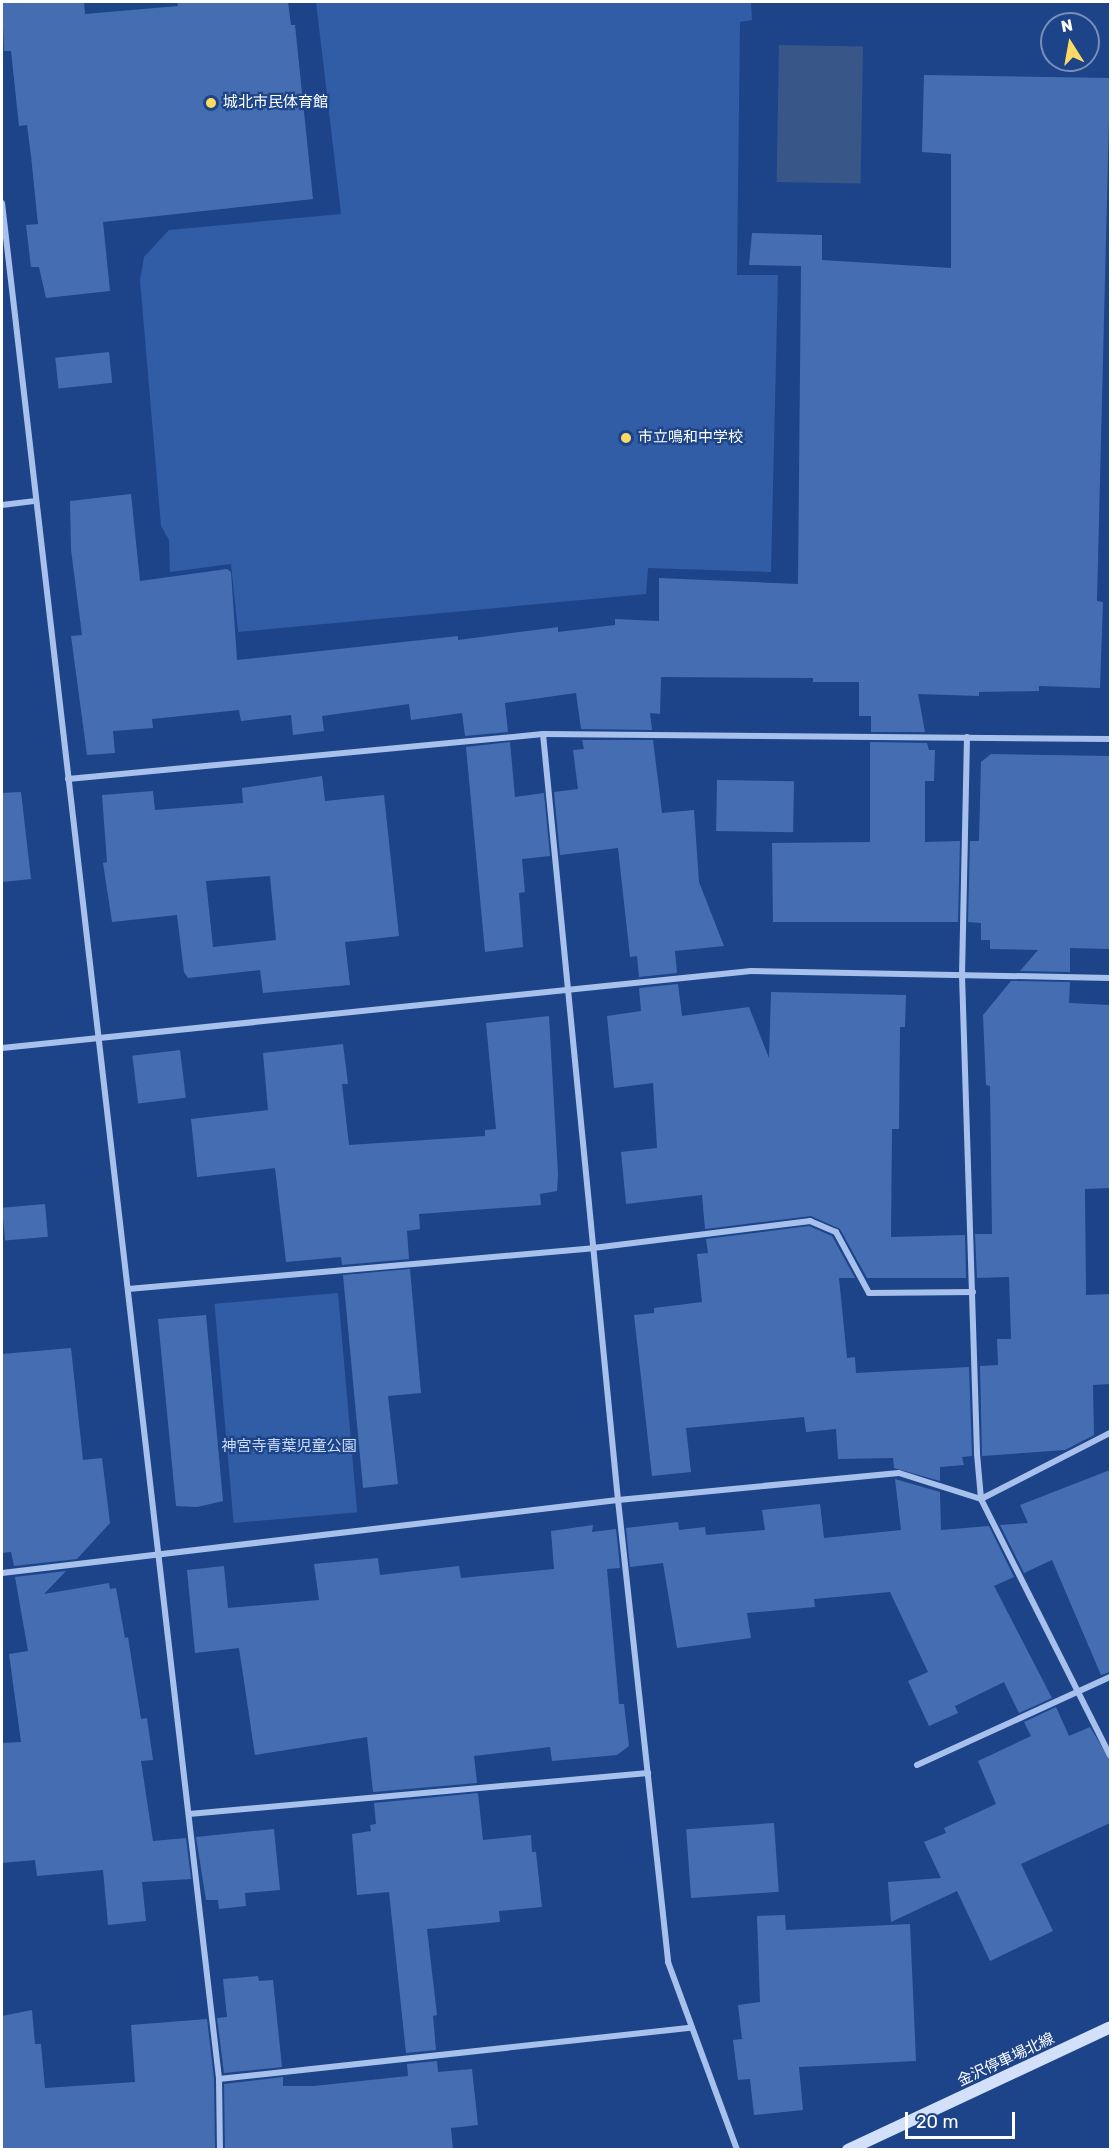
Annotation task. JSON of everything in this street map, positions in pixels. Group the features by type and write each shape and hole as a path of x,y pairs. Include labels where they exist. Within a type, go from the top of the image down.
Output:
{"main road":[{"name":"金沢停車場北線","path":"848,2150 1110,2027"}],"street":[{"path":"2,203 219,2079 220,2150"},
{"path":"2,505 36,501"},
{"path":"68,779 543,734 1110,739"},
{"path":"543,734 618,1500 668,1962 690,2028 737,2150"},
{"path":"967,736 962,975 981,1498 1110,1755"},
{"path":"2,1048 567,988 751,971 1110,978"},
{"path":"128,1289 593,1248 810,1221 836,1232 869,1293 973,1292"},
{"path":"2,1573 618,1500 899,1473 981,1498 1110,1433"},
{"path":"917,1765 1110,1677"},
{"path":"189,1814 648,1773"},
{"path":"219,2079 690,2028"}],"green space":[{"path":"316,2 751,2 752,20 740,22 737,275 778,275 771,572 648,568 646,594 238,632 231,564 170,572 169,540 161,526 140,280 144,257 169,230 341,214"},
{"name":"神宮寺青葉児童公園","path":"338,1293 357,1512 234,1523 214,1304"}],"shaded area":[{"path":"779,45 863,46 861,183 777,182"}],"building":[{"path":"2,2 84,2 85,14 178,6 177,2 288,2 291,25 295,25 313,199 103,222 110,291 46,298 39,267 31,267 26,225 38,224 31,156 27,125 19,126 11,51 4,51"},
{"path":"924,75 1110,78 1097,601 1103,602 1100,688 1039,686 1039,691 979,692 979,696 918,694 925,732 871,732 871,716 859,716 859,682 813,682 813,678 661,677 660,714 650,713 652,730 581,729 576,693 505,703 508,732 465,736 462,713 411,720 409,704 322,716 324,731 293,735 291,715 241,721 239,710 152,719 153,728 113,731 115,753 87,755 71,636 82,635 71,550 70,501 131,494 140,581 227,569 231,572 237,660 458,636 458,640 558,627 558,632 615,625 615,619 659,621 659,578 798,584 801,266 749,265 752,233 822,235 822,260 951,268 951,154 922,152"},
{"path":"109,352 112,383 59,388 55,358"},
{"path":"582,740 653,740 662,813 694,810 699,882 724,946 675,951 677,973 639,977 637,956 630,957 618,848 560,855 554,792 578,789 573,750 584,749"},
{"path":"510,742 515,797 544,793 550,856 522,859 525,892 519,893 523,947 485,952 466,747"},
{"path":"870,742 927,743 929,750 935,750 934,781 925,781 925,842 960,841 958,922 773,922 772,843 870,842"},
{"path":"991,754 1110,756 1110,949 1070,948 1070,972 1020,971 1038,950 990,949 990,940 981,940 981,923 968,922 970,841 979,841 981,762"},
{"path":"322,776 325,801 384,795 399,936 345,942 350,985 263,993 260,970 188,978 184,972 177,915 112,922 103,863 107,862 102,795 153,791 155,810 243,803 242,788","holes":["270,876 276,940 213,947 206,881"]},
{"path":"717,780 794,781 793,832 716,831"},
{"path":"21,792 31,879 2,882 2,793"},
{"path":"1011,981 1070,982 1069,1003 1110,1005 1110,1188 1085,1189 1086,1295 1110,1294 1110,1384 1093,1385 1094,1435 1065,1450 982,1456 980,1366 998,1365 997,1339 1011,1339 1009,1277 977,1278 975,1234 992,1234 990,1086 986,1085 983,1015"},
{"path":"678,984 682,1016 749,1007 769,1058 771,992 906,995 905,1027 900,1027 899,1129 892,1129 891,1237 965,1235 966,1278 867,1278 840,1229 811,1216 705,1229 702,1195 626,1204 621,1152 657,1148 653,1083 614,1088 607,1016 641,1011 639,988"},
{"path":"549,1016 558,1174 557,1191 540,1194 541,1205 419,1214 420,1229 407,1231 409,1259 342,1265 341,1257 286,1262 275,1168 197,1177 191,1119 268,1110 263,1053 343,1044 348,1084 342,1084 349,1145 485,1136 485,1130 496,1129 486,1023"},
{"path":"180,1050 186,1098 138,1103 132,1056"},
{"path":"45,1204 48,1237 5,1241 2,1208"},
{"path":"809,1226 832,1236 855,1278 839,1278 847,1358 855,1357 856,1373 969,1367 972,1456 962,1457 964,1465 940,1467 940,1481 894,1468 893,1458 838,1459 836,1429 806,1432 804,1417 686,1428 691,1472 652,1476 634,1315 654,1313 654,1308 702,1302 697,1254 708,1253 706,1239"},
{"path":"410,1269 421,1393 388,1396 398,1484 363,1488 343,1275"},
{"path":"206,1315 223,1501 197,1507 176,1506 158,1319"},
{"path":"71,1348 83,1460 102,1458 110,1523 77,1559 14,1566 11,1552 2,1553 2,1354"},
{"path":"1110,1470 1110,1672 1101,1675 1052,1560 1024,1573 1000,1525 1028,1523 1020,1505"},
{"path":"895,1479 940,1492 941,1530 989,1526 1014,1577 994,1586 1052,1698 1019,1713 1004,1682 955,1706 958,1713 929,1726 908,1681 928,1672 890,1592 814,1599 815,1607 747,1613 751,1638 677,1648 663,1563 630,1567 626,1528 678,1522 679,1530 705,1527 706,1535 765,1530 762,1510 820,1504 824,1538 901,1530"},
{"path":"593,1525 592,1532 616,1529 620,1568 607,1569 619,1704 624,1704 629,1746 617,1755 552,1761 550,1747 474,1756 477,1783 373,1792 367,1737 255,1755 239,1648 195,1653 187,1570 224,1566 228,1608 319,1600 314,1564 378,1558 380,1575 459,1566 461,1578 554,1569 551,1531"},
{"path":"66,1571 44,1594 109,1583 110,1589 116,1588 125,1638 128,1637 141,1719 147,1718 153,1760 141,1761 153,1841 186,1838 191,1879 142,1882 146,1921 108,1925 103,1870 37,1876 35,1860 2,1863 2,1743 21,1742 9,1654 28,1651 15,1577"},
{"path":"1056,1707 1069,1736 1090,1727 1110,1760 1110,1823 1021,1864 1053,1931 990,1961 957,1891 891,1922 888,1882 941,1878 924,1842 946,1833 944,1828 996,1804 978,1761 1031,1736 1024,1722"},
{"path":"478,1793 483,1840 531,1835 532,1852 536,1852 542,1907 499,1911 500,1922 427,1929 437,2015 433,2016 436,2050 406,2053 389,1892 357,1895 352,1834 371,1831 370,1825 376,1824 374,1803"},
{"path":"774,1823 779,1892 691,1898 686,1829"},
{"path":"274,1829 280,1890 245,1893 246,1906 219,1909 218,1900 206,1900 196,1837"},
{"path":"785,1915 786,1930 910,1924 916,2061 799,2067 803,2110 754,2115 750,2079 738,2080 733,2040 742,2039 738,2005 760,2002 757,1916"},
{"path":"258,1976 259,1981 273,1980 282,2067 224,2073 217,2018 227,2017 223,1979"},
{"path":"32,2010 35,2044 41,2044 45,2088 135,2082 131,2025 207,2019 214,2079 215,2150 2,2150 2,2016"},
{"path":"437,2061 438,2072 472,2069 478,2125 451,2128 453,2150 225,2150 224,2084 283,2077 283,2086 314,2086 408,2076 407,2064"}],"place":[{"name":"城北市民体育館","path":"211,103"},
{"name":"市立鳴和中学校","path":"626,438"}]}
